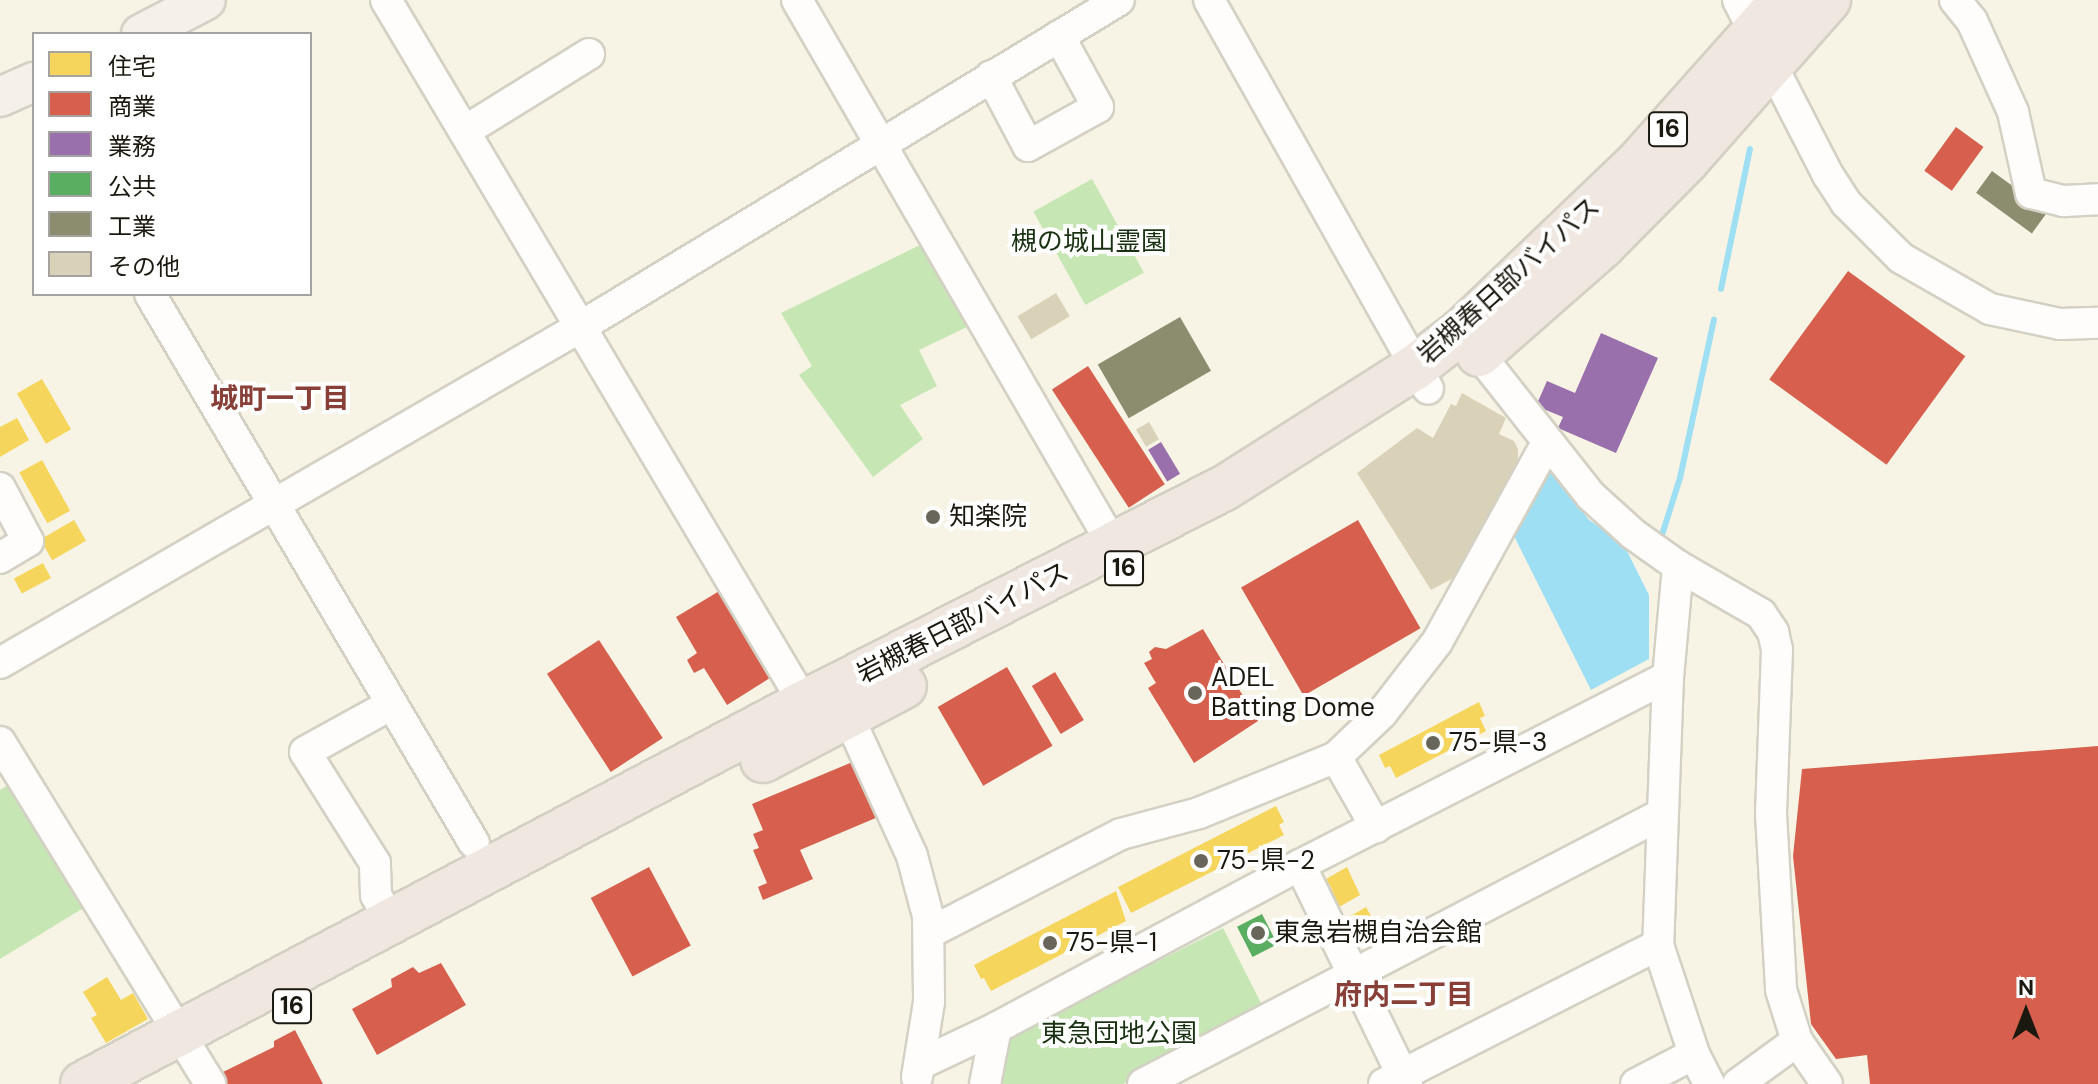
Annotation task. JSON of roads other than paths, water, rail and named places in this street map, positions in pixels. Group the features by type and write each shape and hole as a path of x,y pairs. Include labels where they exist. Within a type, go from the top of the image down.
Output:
{"highway":[{"name":"岩槻春日部バイパス","path":"142,1084 848,716 1232,511 1603,245 1686,161 1762,23 1828,0"},
{"name":"岩槻春日部バイパス","path":"83,1084 194,1059 392,923 804,703 1223,489 1421,378"}],"main road":[{"path":"145,32 206,0"}],"street":[{"path":"386,0 804,703"},
{"path":"797,0 1113,545"},
{"path":"0,663 582,326 881,141 1119,0"},
{"path":"1209,0 1421,378"},
{"path":"1955,0 1972,21 2013,112 2031,193 2064,201 2098,199"},
{"path":"1762,23 1828,175 1846,203 1901,258 1990,309 2060,324 2098,323"},
{"path":"991,76 1028,146 1098,107 1059,36"},
{"path":"465,131 589,54"},
{"path":"151,296 474,843"},
{"path":"1469,344 1591,496 1633,534 1678,566 1761,614 1773,632 1777,650 1771,814 1781,990 1797,1041 1827,1084"},
{"path":"929,933 1121,834 1199,813 1336,757 1382,713 1437,642 1547,443"},
{"path":"0,488 28,541 0,558"},
{"path":"1678,566 1668,677 1658,945 1694,1054 1709,1084"},
{"path":"918,1074 996,1028 1300,865 1668,677"},
{"path":"392,704 305,752 375,863 376,895 392,923"},
{"path":"848,716 912,856 929,933 929,1002 918,1074"},
{"path":"0,742 194,1059"},
{"path":"1336,757 1376,827"},
{"path":"1157,1081 1355,973 1662,814"},
{"path":"1300,865 1355,973 1398,1081 1658,945"},
{"path":"985,1084 996,1028"},
{"path":"1738,1084 1797,1041"},
{"path":"1636,1084 1694,1054"}],"water":[{"path":"1549,466 1589,520 1622,541 1649,595 1649,659 1591,690 1511,530"}],"waterway":[{"path":"1721,289 1750,149"},
{"path":"1662,535 1680,478 1714,320"}],"place":[{"name":"知楽院","path":"933,517"},
{"name":"ADEL Batting Dome","path":"1195,693"},
{"name":"75-県-3","path":"1433,743"},
{"name":"75-県-2","path":"1201,861"},
{"name":"東急岩槻自治会館","path":"1258,933"},
{"name":"75-県-1","path":"1050,943"}],"district":[{"name":"城町一丁目","path":"280,399"},
{"name":"府内二丁目","path":"1404,995"}],"park label":[{"name":"槻の城山霊園","path":"1089,242"},
{"name":"東急団地公園","path":"1119,1034"}]}
